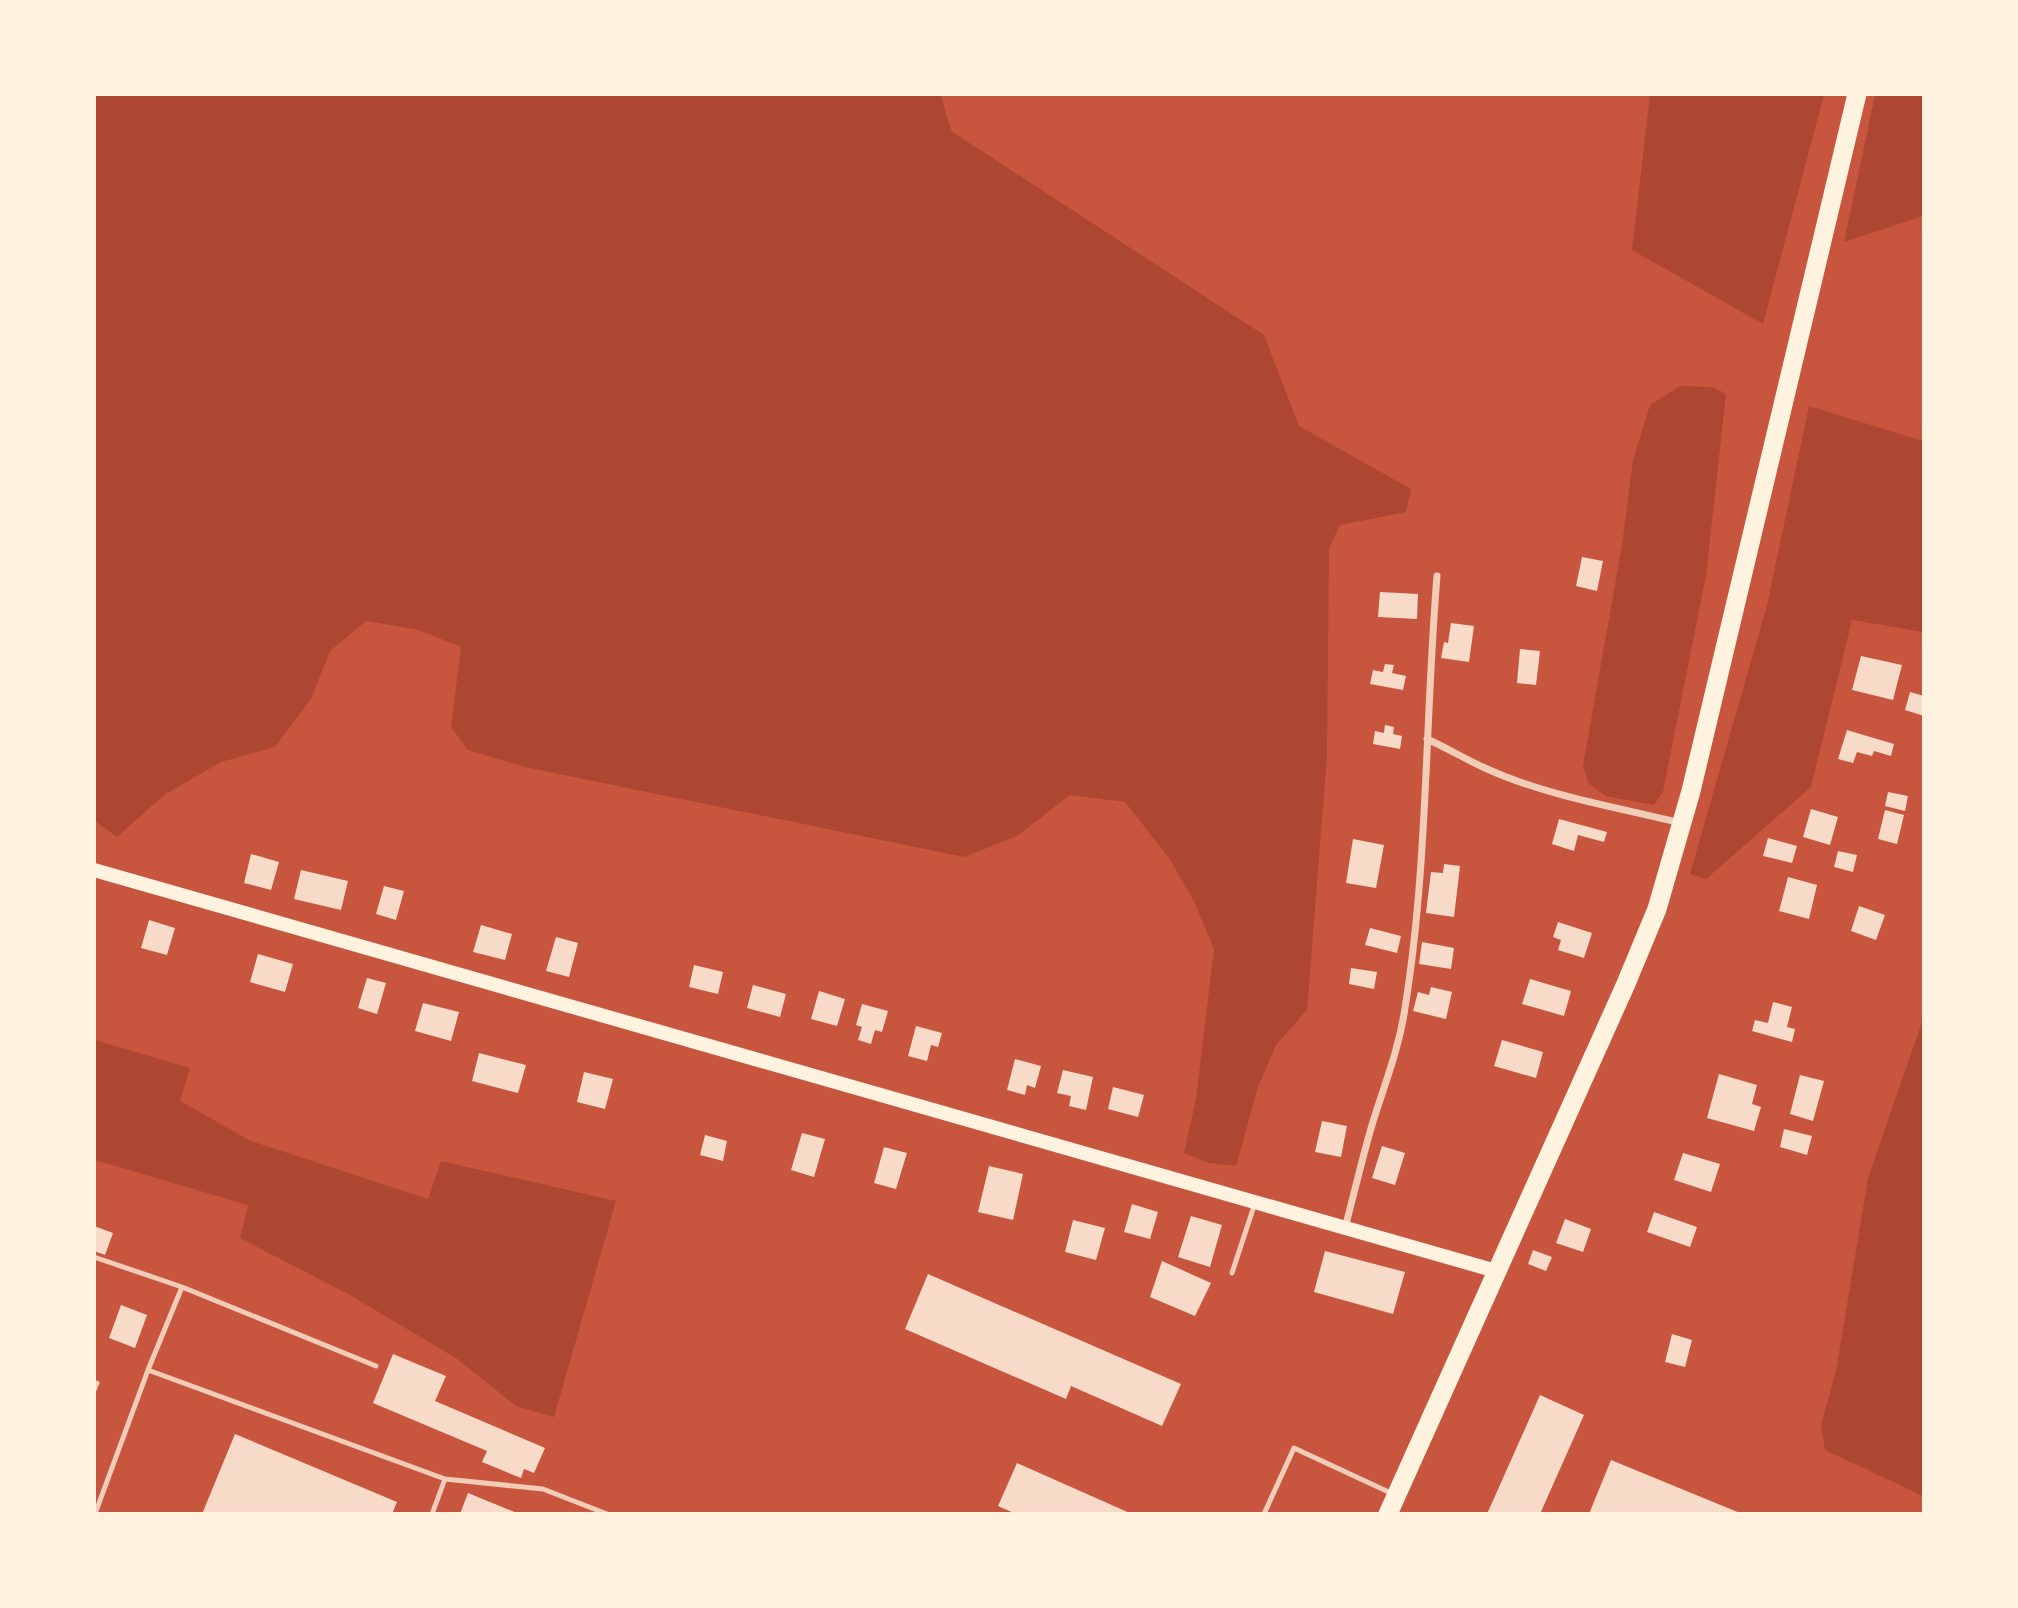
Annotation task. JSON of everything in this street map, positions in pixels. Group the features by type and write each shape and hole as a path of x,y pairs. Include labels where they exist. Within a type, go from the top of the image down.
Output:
{"highway":[{"path":"1388,1514 1657,909 1709,722 1857,94"}],"main road":[{"path":"94,870 1496,1271"}],"street":[{"path":"1345,1228 1394,1060 1405,1012 1416,930 1430,658 1437,576"},
{"path":"1427,739 1485,768 1527,783 1594,803 1682,823"}],"lane":[{"path":"1232,1273 1255,1203"},
{"path":"94,1257 182,1287 376,1366"},
{"path":"95,1514 182,1287"},
{"path":"148,1370 445,1479 543,1489 607,1514"},
{"path":"1264,1514 1294,1448 1396,1495"},
{"path":"432,1514 445,1479"}],"shaded area":[{"path":"95,94 941,95 951,131 1264,335 1299,426 1411,489 1406,512 1340,525 1329,548 1327,756 1307,1010 1276,1045 1258,1087 1236,1166 1208,1163 1184,1153 1196,1099 1214,949 1195,903 1169,858 1125,802 1070,795 1017,836 964,857 525,767 468,750 451,727 461,647 419,630 366,621 330,651 311,699 275,747 221,762 164,795 117,837 95,821"},
{"path":"1650,95 1824,95 1763,324 1632,250"},
{"path":"1875,95 1923,95 1923,216 1844,242"},
{"path":"1680,386 1713,387 1726,394 1706,575 1663,792 1654,805 1606,796 1588,783 1583,766 1622,545 1633,460 1650,405"},
{"path":"1809,406 1923,441 1923,632 1852,620 1811,787 1706,879 1690,874 1767,605"},
{"path":"1923,1019 1923,1496 1825,1450 1821,1425 1836,1371 1868,1178"},
{"path":"95,1040 190,1068 180,1101 251,1141 428,1199 441,1161 616,1201 554,1417 516,1406 456,1358 348,1294 240,1238 248,1205 95,1160"}],"building":[{"path":"1582,557 1603,561 1597,591 1576,586"},
{"path":"1380,592 1418,594 1417,619 1378,617"},
{"path":"1451,623 1474,626 1469,662 1441,658 1444,642 1448,643"},
{"path":"1520,649 1540,651 1536,685 1517,683"},
{"path":"1861,656 1902,665 1893,700 1852,690"},
{"path":"1385,664 1394,665 1392,673 1406,676 1403,690 1370,684 1373,670 1383,672"},
{"path":"1910,692 1924,696 1924,716 1905,710"},
{"path":"1385,725 1394,727 1393,734 1402,736 1400,749 1373,744 1375,731 1384,733"},
{"path":"1847,730 1894,744 1891,756 1874,751 1872,756 1857,752 1853,763 1838,759"},
{"path":"1888,792 1908,796 1905,811 1885,806"},
{"path":"1811,809 1838,817 1830,845 1803,837"},
{"path":"1885,810 1904,815 1897,844 1878,839"},
{"path":"1559,819 1607,832 1604,842 1578,835 1574,851 1552,844"},
{"path":"1768,838 1797,846 1792,863 1763,856"},
{"path":"1353,839 1384,845 1376,888 1346,883"},
{"path":"1838,851 1857,855 1853,872 1834,867"},
{"path":"251,854 279,862 271,890 244,883"},
{"path":"1444,864 1460,866 1454,917 1426,913 1431,872 1443,873"},
{"path":"301,870 348,881 341,910 294,899"},
{"path":"1788,877 1817,885 1809,919 1779,911"},
{"path":"384,886 404,891 396,920 376,914"},
{"path":"1859,906 1885,915 1876,940 1851,931"},
{"path":"149,920 175,928 167,955 141,948"},
{"path":"1558,922 1592,933 1584,958 1558,950 1561,940 1553,937"},
{"path":"481,925 512,934 505,960 473,952"},
{"path":"1370,928 1401,936 1397,953 1365,945"},
{"path":"556,937 578,943 569,977 546,971"},
{"path":"1422,942 1454,948 1451,969 1419,964"},
{"path":"258,954 293,964 285,992 250,982"},
{"path":"694,965 723,972 718,994 689,987"},
{"path":"1351,968 1377,972 1374,989 1349,984"},
{"path":"367,978 386,983 377,1014 358,1008"},
{"path":"1530,979 1571,991 1564,1016 1522,1004"},
{"path":"753,985 786,994 780,1017 747,1008"},
{"path":"1431,987 1452,992 1446,1019 1413,1011 1418,992 1429,995"},
{"path":"819,991 845,999 837,1026 811,1019"},
{"path":"1773,1002 1792,1007 1787,1027 1795,1029 1792,1042 1752,1031 1755,1020 1768,1023"},
{"path":"423,1003 459,1012 451,1041 415,1031"},
{"path":"862,1004 888,1011 882,1032 875,1030 871,1044 858,1040 862,1027 856,1025"},
{"path":"916,1026 942,1033 938,1047 931,1045 927,1061 908,1056"},
{"path":"1502,1040 1543,1052 1536,1078 1494,1066"},
{"path":"479,1053 526,1065 518,1093 472,1081"},
{"path":"1015,1059 1041,1066 1035,1088 1027,1085 1025,1095 1007,1090"},
{"path":"1063,1070 1093,1077 1086,1110 1069,1106 1071,1096 1057,1093"},
{"path":"584,1072 613,1079 605,1109 577,1102"},
{"path":"1719,1074 1757,1085 1752,1104 1761,1107 1754,1131 1707,1118"},
{"path":"1800,1075 1824,1081 1813,1121 1790,1114"},
{"path":"1113,1087 1144,1095 1138,1117 1108,1109"},
{"path":"1322,1121 1347,1126 1341,1157 1315,1152"},
{"path":"1784,1129 1812,1136 1807,1155 1780,1147"},
{"path":"802,1133 825,1139 814,1177 791,1170"},
{"path":"705,1135 727,1141 723,1161 700,1155"},
{"path":"1382,1146 1405,1153 1395,1185 1372,1178"},
{"path":"884,1147 907,1153 896,1189 874,1183"},
{"path":"1683,1153 1720,1164 1711,1192 1674,1180"},
{"path":"989,1166 1023,1174 1013,1220 978,1212"},
{"path":"1132,1204 1158,1212 1150,1239 1124,1232"},
{"path":"1654,1212 1697,1227 1690,1247 1647,1232"},
{"path":"1191,1216 1222,1225 1210,1267 1178,1257"},
{"path":"1565,1219 1591,1229 1583,1252 1556,1243"},
{"path":"1073,1220 1105,1228 1096,1260 1065,1252"},
{"path":"94,1226 113,1233 105,1255 94,1251"},
{"path":"1533,1250 1552,1257 1546,1271 1528,1264"},
{"path":"1325,1251 1405,1272 1393,1314 1314,1292"},
{"path":"1162,1261 1211,1283 1195,1316 1150,1297"},
{"path":"928,1274 1181,1384 1162,1426 1071,1386 1066,1399 905,1329"},
{"path":"121,1305 147,1315 135,1348 109,1338"},
{"path":"1672,1334 1692,1340 1685,1367 1665,1362"},
{"path":"393,1354 446,1376 435,1401 545,1448 534,1473 524,1469 521,1478 482,1462 487,1451 373,1403"},
{"path":"1540,1395 1584,1415 1540,1514 1487,1514"},
{"path":"235,1434 397,1502 392,1514 202,1514"},
{"path":"1611,1460 1740,1513 1740,1514 1589,1514"},
{"path":"1017,1463 1132,1514 1016,1514 998,1506"},
{"path":"468,1493 517,1513 517,1514 460,1514"}]}
